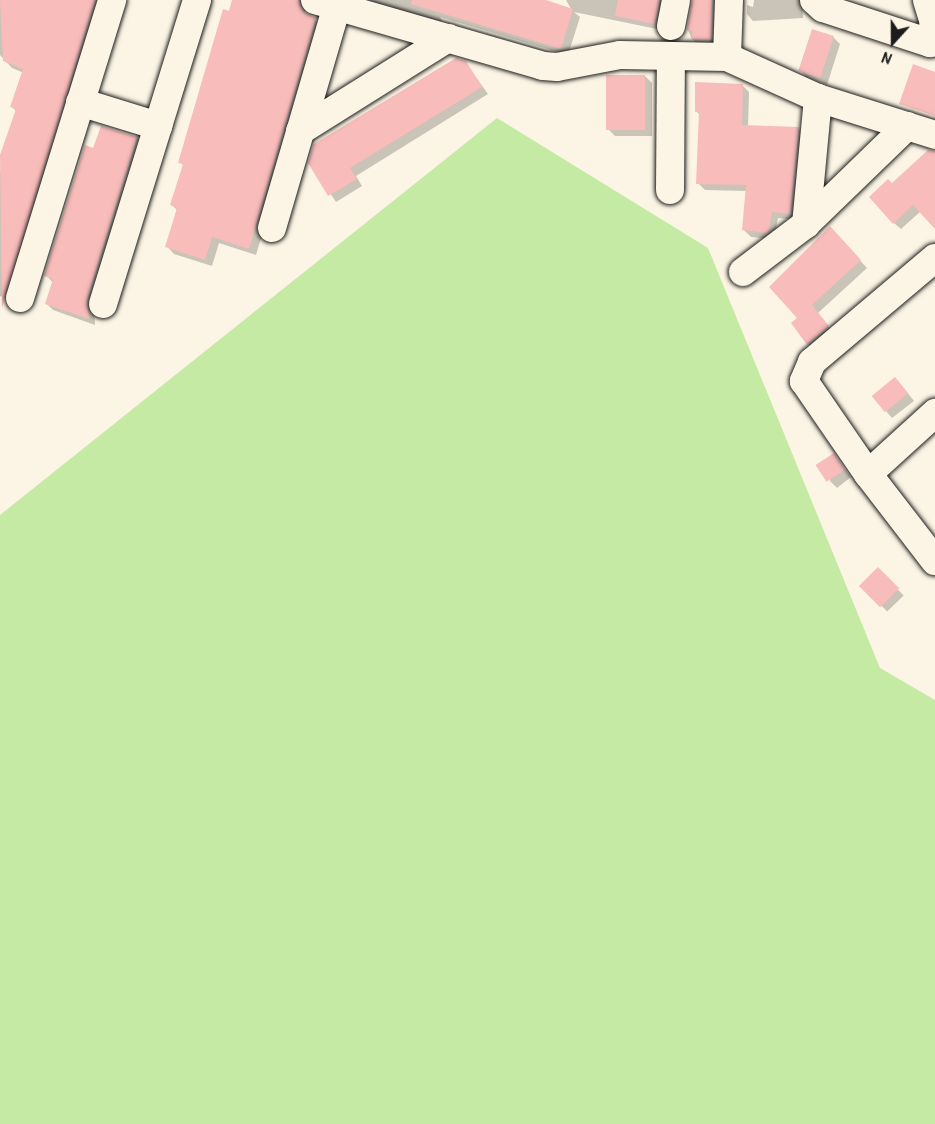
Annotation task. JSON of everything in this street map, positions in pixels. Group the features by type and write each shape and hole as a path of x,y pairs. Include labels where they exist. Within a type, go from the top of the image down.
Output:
{"street":[{"path":"20,298 111,0"},
{"path":"103,304 197,0"},
{"path":"728,57 729,0"},
{"path":"814,0 824,8 930,43 934,23 927,0"},
{"path":"272,228 300,131 326,3 557,67 620,55 728,57 818,98 935,135"},
{"path":"300,131 448,38"},
{"path":"670,190 671,57"},
{"path":"806,224 818,98"},
{"path":"80,102 158,126"},
{"path":"743,273 806,224 907,126"},
{"path":"932,553 868,474 804,381 812,362 935,258"},
{"path":"868,474 935,413"}],"green space":[{"path":"497,118 708,248 880,668 935,700 935,1124 0,1124 0,515"}],"building":[{"path":"0,0 95,0 2,308 0,155 16,109 10,107 23,69 3,61"},
{"path":"232,0 299,0 304,12 316,18 249,249 212,237 205,260 165,247 177,208 170,205 183,164 178,163 223,9 229,11"},
{"path":"412,0 546,0 573,9 561,49 411,4"},
{"path":"618,0 659,0 655,24 615,16"},
{"path":"692,0 712,0 711,40 691,39 693,31 687,30"},
{"path":"812,29 834,36 820,78 798,71"},
{"path":"456,58 466,61 482,87 350,168 357,179 328,196 308,163 314,144"},
{"path":"913,64 935,72 935,116 899,104"},
{"path":"606,75 645,75 645,130 606,130"},
{"path":"695,82 743,84 742,125 799,127 790,214 772,212 768,233 742,230 746,185 696,184 699,112 695,112"},
{"path":"101,126 137,137 87,299 89,319 45,304 53,279 44,276 85,145 93,148"},
{"path":"928,150 935,151 935,229 913,205 893,224 869,197 888,179 892,183"},
{"path":"830,226 861,260 812,305 829,326 807,345 791,323 797,318 769,287"},
{"path":"895,377 908,393 885,412 872,396"},
{"path":"834,453 845,470 826,482 816,465"},
{"path":"878,567 899,588 880,607 859,586"}]}
